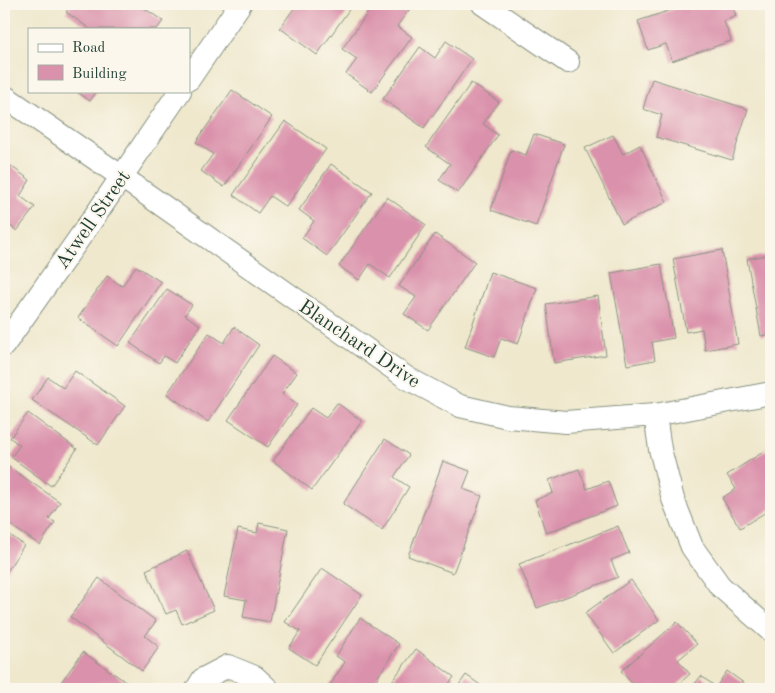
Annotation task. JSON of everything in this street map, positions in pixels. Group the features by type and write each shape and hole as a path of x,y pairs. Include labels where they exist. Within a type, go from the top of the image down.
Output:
{"street":[{"path":"190,78 240,4"},
{"path":"483,4 568,62"},
{"name":"Atwell Street","path":"4,345 179,92"},
{"name":"Blanchard Drive","path":"4,96 407,378 460,406 508,417 566,422 655,414 771,393"},
{"path":"655,414 660,449 673,499 692,547 720,586 771,631"},
{"path":"197,689 203,679 228,666 255,677 268,689"}],"building":[{"path":"72,4 138,4 163,21 158,28 89,28 66,12"},
{"path":"297,4 353,4 317,55 280,28"},
{"path":"374,4 400,4 409,10 397,26 412,37 372,92 346,74 357,59 342,49"},
{"path":"689,4 732,4 736,16 724,21 731,41 672,61 666,44 648,50 638,21"},
{"path":"446,41 472,59 424,128 383,99 420,47 435,58"},
{"path":"652,79 748,109 732,160 656,137 662,115 643,109"},
{"path":"471,83 499,102 483,124 498,135 458,193 439,180 450,164 426,147"},
{"path":"232,90 272,117 224,187 201,171 213,154 196,142"},
{"path":"77,92 96,92 90,101"},
{"path":"285,121 326,149 286,207 270,196 258,213 233,195"},
{"path":"534,134 564,144 536,226 491,210 511,150 526,155"},
{"path":"613,135 623,154 640,145 667,202 622,224 585,148"},
{"path":"4,161 30,180 20,196 35,207 17,231 4,221"},
{"path":"331,164 372,192 327,256 302,238 314,221 299,210"},
{"path":"387,197 426,225 390,278 370,264 359,280 339,266"},
{"path":"435,234 475,262 428,330 404,314 416,297 399,286"},
{"path":"722,250 738,344 705,350 702,329 686,332 673,259"},
{"path":"771,254 771,334 761,336 747,259"},
{"path":"661,264 674,338 652,342 655,360 627,365 611,273"},
{"path":"136,266 161,282 118,346 78,318 107,276 122,286"},
{"path":"490,272 537,288 518,344 501,338 494,357 465,347"},
{"path":"167,289 192,305 185,315 200,325 175,363 164,356 159,363 130,343"},
{"path":"598,296 606,355 554,363 546,304"},
{"path":"234,327 259,345 208,422 167,394 209,333 224,343"},
{"path":"272,356 297,373 282,394 297,405 268,447 228,420"},
{"path":"75,371 125,406 98,445 32,400 48,377 63,388"},
{"path":"337,403 362,421 312,490 273,461 311,408 326,418"},
{"path":"28,413 77,449 51,486 11,457 20,445 10,438"},
{"path":"385,439 409,455 394,477 409,487 382,530 343,504"},
{"path":"771,447 771,509 740,528 722,498 736,489 727,475"},
{"path":"443,461 470,471 463,489 482,496 453,573 408,556"},
{"path":"6,465 60,502 49,519 55,522 40,545 4,521 4,468"},
{"path":"579,469 587,489 608,481 617,506 546,533 535,500 553,493 549,480"},
{"path":"259,523 288,529 270,622 243,617 246,600 224,596 238,529 257,533"},
{"path":"618,526 629,553 611,560 618,577 537,608 519,564"},
{"path":"4,531 24,545 4,576"},
{"path":"187,551 214,610 182,624 176,610 166,614 146,570"},
{"path":"322,568 362,595 315,665 289,648 300,631 285,622"},
{"path":"99,578 156,621 145,636 159,647 142,671 70,617"},
{"path":"631,580 659,620 614,653 585,613"},
{"path":"360,618 399,644 370,689 336,689 330,685 345,662 336,656"},
{"path":"677,622 697,644 678,660 690,674 673,689 637,689 621,671"},
{"path":"416,649 454,677 445,689 386,689"},
{"path":"83,652 136,689 56,689"},
{"path":"727,671 752,689 691,689 701,676 716,687"},
{"path":"466,675 486,689 456,689"}]}
